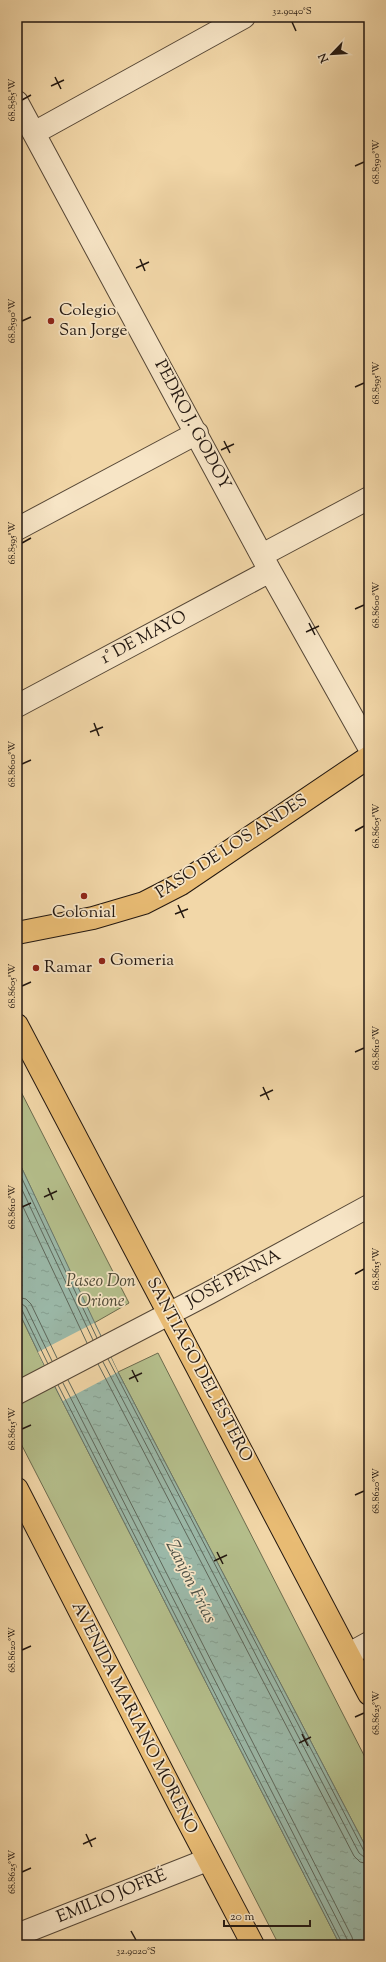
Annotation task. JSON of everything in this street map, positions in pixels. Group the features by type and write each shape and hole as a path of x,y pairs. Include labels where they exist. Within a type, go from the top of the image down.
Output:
{"main road":[{"name":"PASO DE LOS ANDES","path":"17,933 93,918 144,903 181,884 369,758"},
{"name":"SANTIAGO DEL ESTERO","path":"17,1025 369,1694"},
{"name":"AVENIDA MARIANO MORENO","path":"17,1489 207,1860 253,1945"}],"street":[{"path":"34,133 244,17"},
{"name":"PEDRO J. GODOY","path":"17,102 266,563 369,747"},
{"path":"17,529 196,432"},
{"name":"1° DE MAYO","path":"17,706 266,563 369,498"},
{"name":"JOSÉ PENNA","path":"17,1392 50,1377 369,1206"},
{"path":"349,1654 369,1643"},
{"name":"EMILIO JOFRÉ","path":"17,1935 207,1860"}],"green space":[{"name":"Paseo Don Orione","path":"17,1084 129,1303 94,1323 17,1158"},
{"path":"17,1308 50,1377 340,1945 279,1945 17,1436"},
{"path":"158,1353 369,1765 369,1853 118,1372"}],"water":[{"name":"Zanjón Frías","path":"17,1158 118,1372 369,1853 369,1945 340,1945 50,1377 17,1308"}],"pier":[{"path":"94,1323 118,1372 63,1401 38,1352"}],"place":[{"name":"Colegio San Jorge","path":"51,321"},
{"name":"Colonial","path":"84,896"},
{"name":"Gomeria","path":"102,961"},
{"name":"Ramar","path":"36,968"}]}
